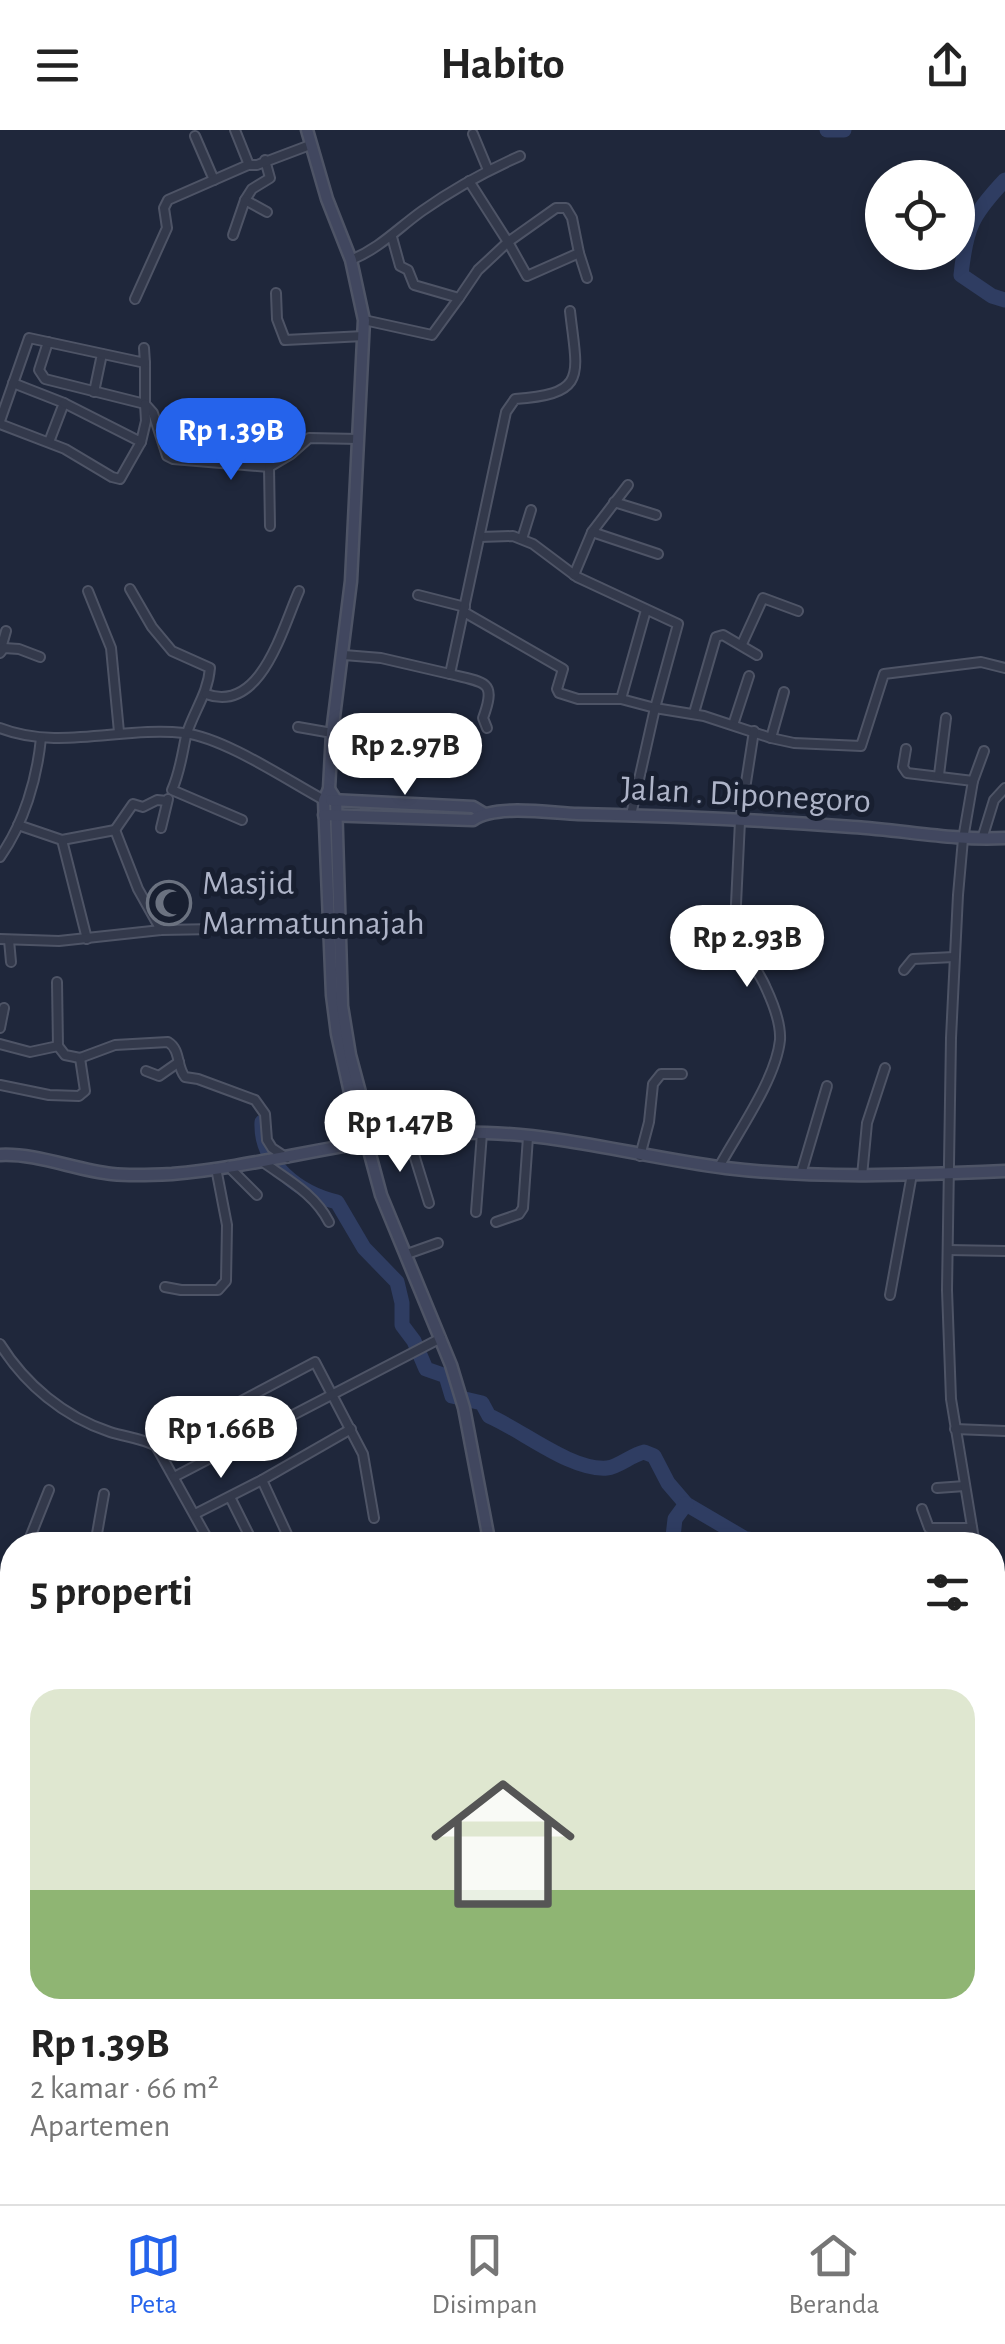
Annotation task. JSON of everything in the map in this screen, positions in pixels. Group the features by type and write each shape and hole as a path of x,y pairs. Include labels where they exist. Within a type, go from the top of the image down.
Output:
{"street":[{"path":"235,130 249,164"},
{"path":"307,130 350,260 364,320 344,655 332,733 330,796 324,815 342,1006 370,1130 367,1143 381,1195 442,1338 464,1408 488,1532"},
{"path":"472,134 488,170"},
{"path":"196,136 214,180"},
{"path":"134,298 167,228 167,202 249,164 310,145"},
{"path":"350,260 376,248 421,212 488,170 520,156"},
{"path":"232,235 252,189 270,178 266,160"},
{"path":"469,182 526,276 579,253"},
{"path":"245,200 267,212"},
{"path":"364,320 432,335 478,270 508,242 563,206 571,213 588,278"},
{"path":"392,237 400,266 408,270 414,284 459,298"},
{"path":"276,294 277,318 284,340 364,336"},
{"path":"450,674 508,405 515,398 558,394 571,382 575,354 570,311"},
{"path":"144,348 146,421 141,442 118,479 50,442 0,423 27,339 144,364"},
{"path":"48,342 41,376 50,382 145,404 153,413 168,458 269,467 292,454 308,438 359,438"},
{"path":"94,392 102,354"},
{"path":"13,384 64,403 141,442"},
{"path":"50,442 64,403"},
{"path":"269,467 270,526"},
{"path":"574,575 592,532 628,485"},
{"path":"614,502 656,515"},
{"path":"522,538 531,510"},
{"path":"592,532 658,554"},
{"path":"480,537 522,538 574,575 678,626 631,816"},
{"path":"130,589 152,627 172,651 210,668 206,694 187,734 180,773 167,801 161,828"},
{"path":"88,591 111,648 119,732"},
{"path":"206,694 235,697 257,677 275,650 299,592"},
{"path":"418,595 465,609 563,669 559,692 578,699 621,699 694,713 753,735 794,743 862,746 884,674 981,662 1005,668"},
{"path":"742,644 765,597 798,611"},
{"path":"621,699 646,610"},
{"path":"0,652 6,631"},
{"path":"694,713 716,637 723,635 756,655"},
{"path":"0,652 4,648 19,649 40,657"},
{"path":"344,655 381,658 483,683 491,690 484,715 487,728"},
{"path":"733,725 749,676"},
{"path":"771,738 784,692"},
{"path":"939,776 946,718"},
{"path":"298,727 332,733"},
{"path":"0,728 41,738 119,732 187,734 330,796 474,807 483,813 473,820 324,815"},
{"path":"719,1167 767,1077 780,1034 766,986 736,934 740,820 753,735"},
{"path":"0,857 18,825 38,764 41,738"},
{"path":"906,749 904,772 973,781"},
{"path":"973,1532 955,1429 947,1342 948,1174 954,956 962,839 973,781 984,752"},
{"path":"982,839 994,800 1005,788"},
{"path":"172,790 242,820"},
{"path":"330,796 337,816 333,927"},
{"path":"18,825 62,840 114,830 133,804 143,807 157,800 167,801"},
{"name":"Jalan . Diponegoro","path":"483,813 740,820 858,827 962,839 1005,838"},
{"path":"114,830 138,890 161,930"},
{"path":"62,840 87,939"},
{"path":"11,962 4,939 87,939 161,930 333,927"},
{"path":"904,970 914,959 954,956"},
{"path":"56,982 58,1046 65,1055 80,1058 115,1045 168,1042 175,1047 175,1063 188,1079 198,1079 254,1100 265,1114 266,1136 286,1181 310,1194 329,1222"},
{"path":"0,1028 4,1008"},
{"path":"0,1044 30,1052 58,1046"},
{"path":"0,1085 49,1096 80,1096 85,1091 80,1058"},
{"path":"146,1071 159,1076 175,1063"},
{"path":"862,1176 866,1123 885,1068"},
{"path":"640,1156 653,1084 661,1074 682,1074"},
{"path":"801,1174 827,1086"},
{"path":"0,1154 112,1174 174,1174 408,1135 482,1132 719,1167 801,1174 1005,1171"},
{"path":"476,1212 482,1132"},
{"path":"408,1135 429,1204"},
{"path":"496,1222 519,1214 522,1208 528,1137"},
{"path":"222,1167 257,1195"},
{"path":"165,1286 208,1291 218,1290 226,1281 222,1167"},
{"path":"890,1294 912,1174"},
{"path":"407,1254 438,1243"},
{"path":"948,1250 1005,1251"},
{"path":"174,1476 442,1338"},
{"path":"0,1344 4,1358 29,1382 78,1417 112,1433 156,1446 205,1532"},
{"path":"156,1446 314,1362 365,1460 374,1518"},
{"path":"195,1514 351,1429"},
{"path":"955,1429 1005,1431"},
{"path":"262,1480 286,1532"},
{"path":"937,1488 965,1486"},
{"path":"33,1532 49,1490"},
{"path":"97,1532 104,1494"},
{"path":"230,1497 248,1532"},
{"path":"922,1509 924,1524 929,1528 972,1528"}],"waterway":[{"path":"827,130 844,130"},
{"path":"1005,180 972,223 961,275 1005,300"},
{"path":"262,1122 268,1151 284,1174 309,1192 337,1202 364,1248 397,1282 402,1325 426,1369 446,1376 452,1396 482,1403 489,1416 578,1463 607,1468 644,1452 654,1456 668,1483 686,1504 734,1532"},
{"path":"674,1532 675,1519 686,1504"}],"place":[{"name":"Masjid Marmatunnajah","path":"169,903"}]}
